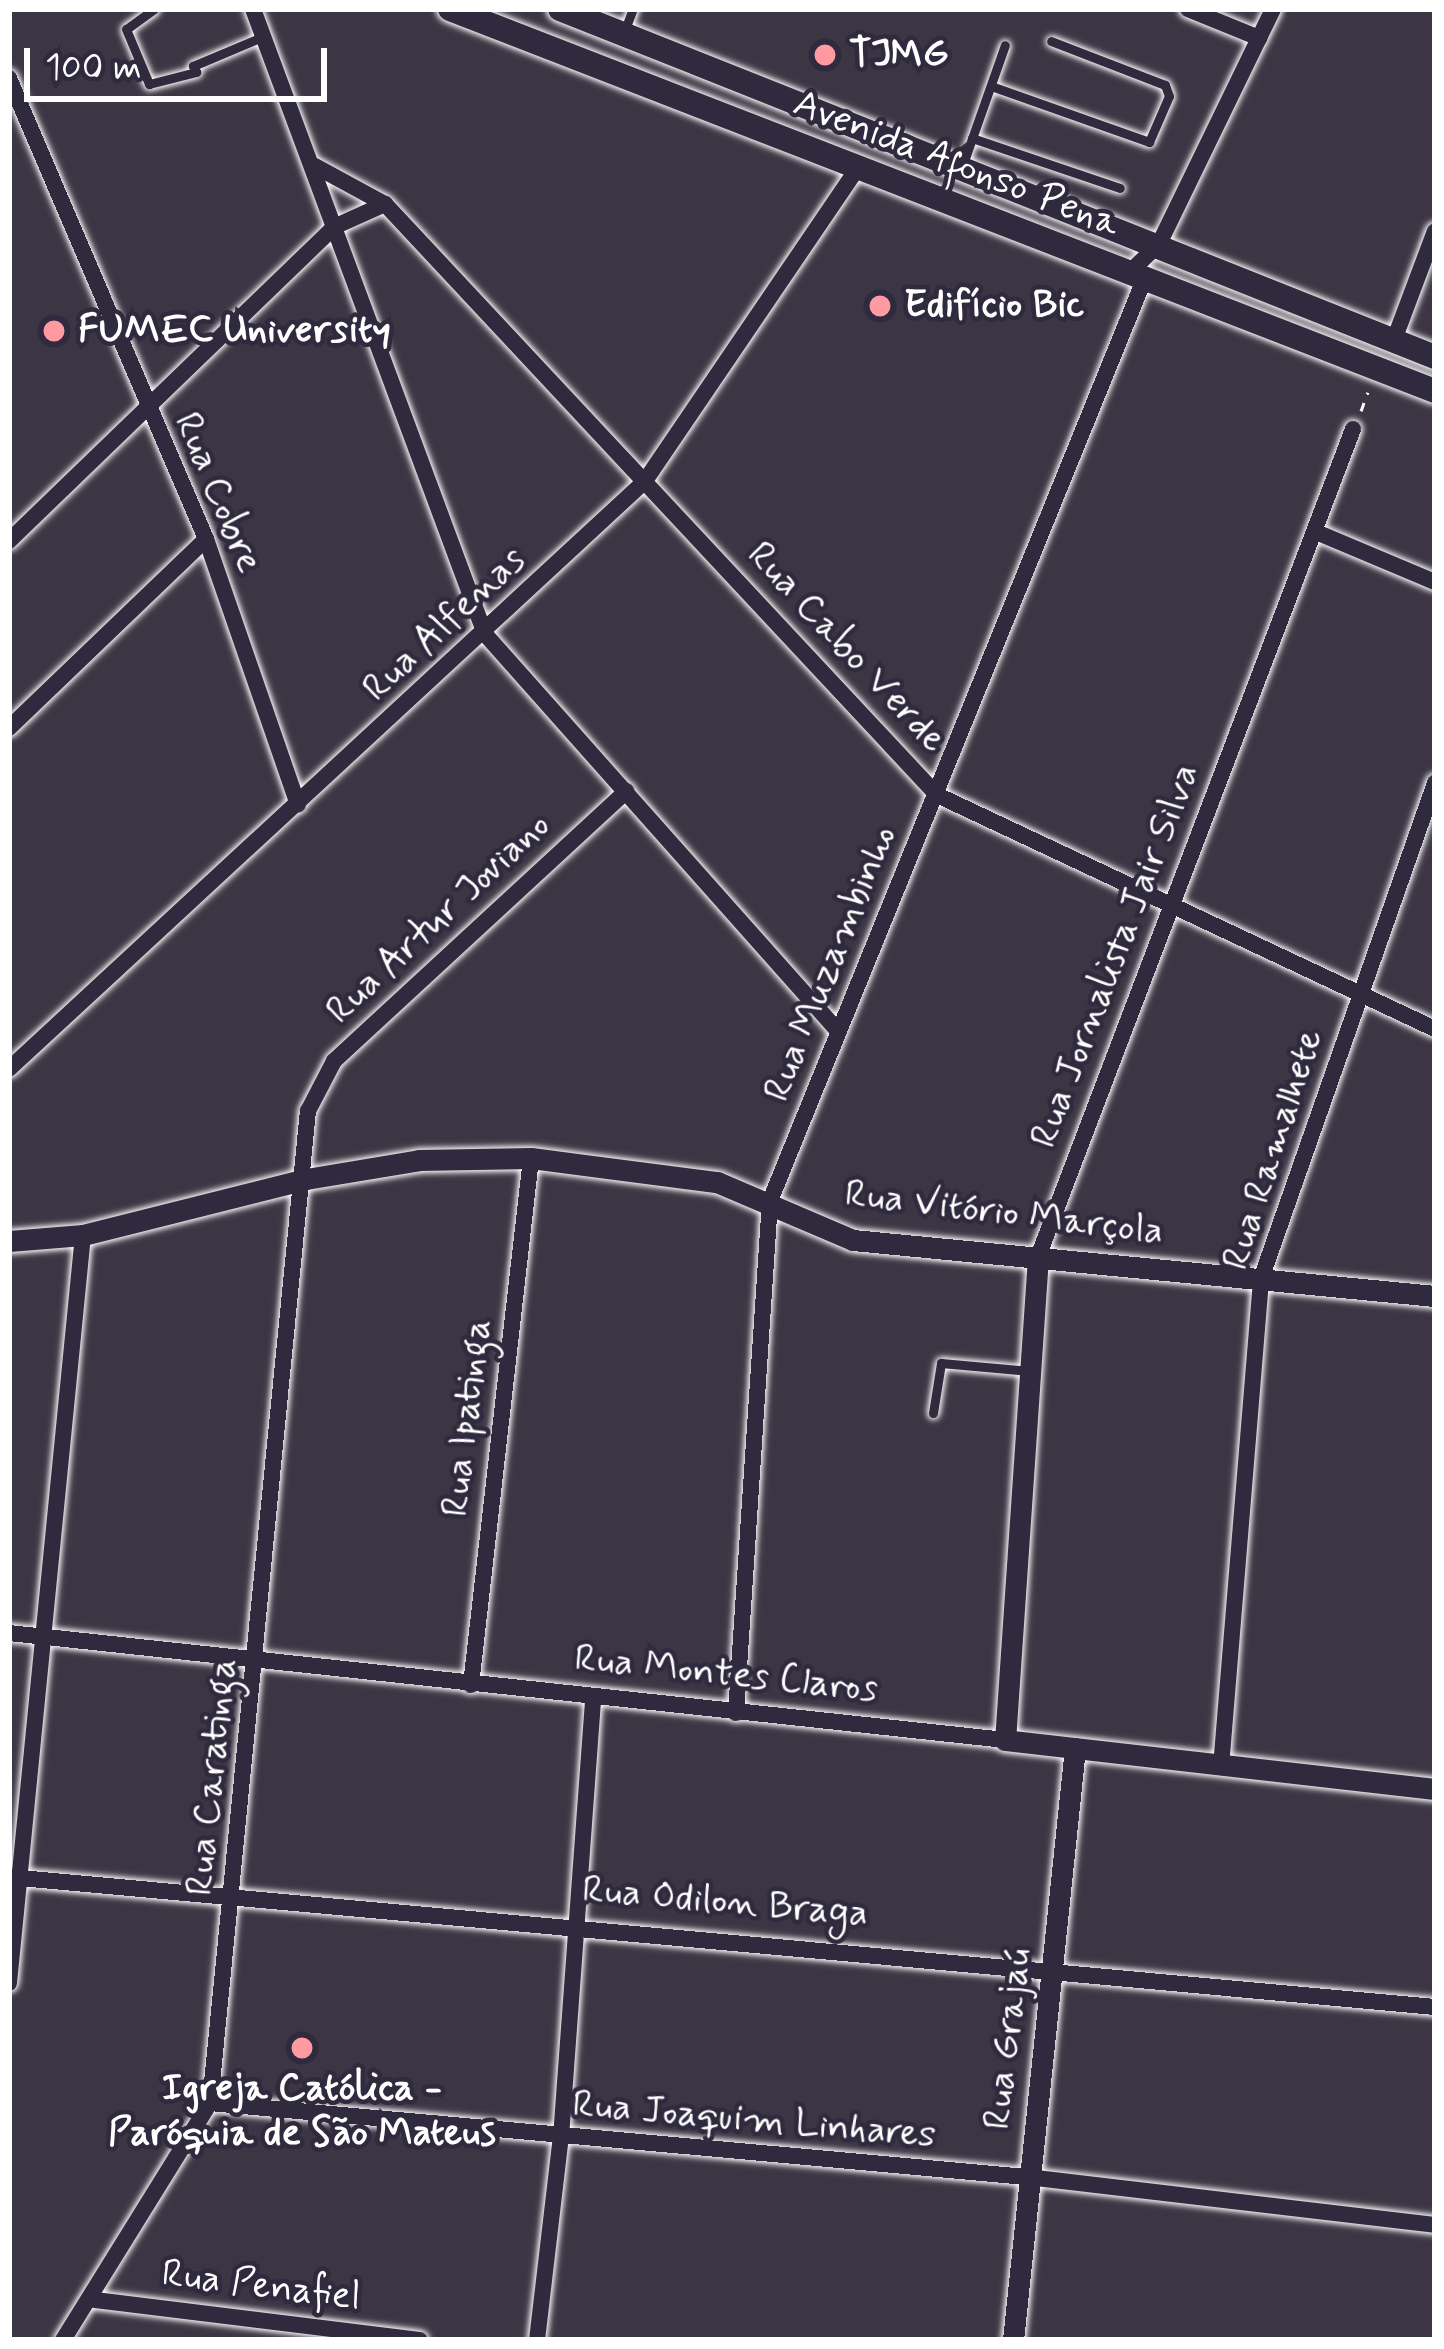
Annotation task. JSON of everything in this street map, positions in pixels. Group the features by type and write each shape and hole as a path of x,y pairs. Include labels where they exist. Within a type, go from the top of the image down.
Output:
{"main road":[{"name":"Avenida Afonso Pena","path":"450,9 857,170 1139,272 1435,391"},
{"name":"Avenida Afonso Pena","path":"560,9 633,27 961,169 1435,357"},
{"path":"626,75 633,27"}],"street":[{"path":"253,9 485,634 838,1031"},
{"path":"1188,9 1259,38"},
{"name":"Rua Muzambinho","path":"736,1714 770,1201 937,795 1139,272 1159,244 1273,9"},
{"name":"Rua Cobre","path":"9,78 145,411 206,539 298,805"},
{"name":"Rua Cabo Verde","path":"315,166 385,204 937,795 1435,1029"},
{"name":"Rua Alfenas","path":"9,1069 485,634 645,481 857,170"},
{"path":"9,541 334,226 385,204"},
{"path":"1394,340 1435,231"},
{"name":"Rua Jornalista Jair Silva","path":"1006,1740 1038,1257 1175,908 1353,429"},
{"path":"1316,532 1435,582"},
{"path":"9,728 206,539"},
{"name":"Rua Ramalhete","path":"1220,1768 1261,1279 1435,783"},
{"name":"Rua Artur Joviano","path":"305,1179 308,1111 334,1061 627,791"},
{"name":"Rua Vitório Marçola","path":"9,1241 82,1234 305,1179 419,1160 531,1158 717,1182 853,1240 1435,1296"},
{"name":"Rua Ipatinga","path":"471,1685 531,1158"},
{"name":"Rua Caratinga","path":"63,2340 95,2300 210,2103 305,1179"},
{"path":"9,1983 16,1877 48,1635 82,1234"},
{"name":"Rua Montes Claros","path":"9,1633 1435,1789"},
{"path":"537,2340 561,2137 593,1697"},
{"name":"Rua Grajaú","path":"1013,2340 1027,2177 1056,1967 1075,1748"},
{"name":"Rua Odilon Braga","path":"16,1877 579,1923 1435,2007"},
{"name":"Rua Joaquim Linhares","path":"210,2103 1027,2177 1435,2224"},
{"name":"Rua Penafiel","path":"95,2300 420,2340"}],"lane":[{"path":"154,9 126,28 149,84 196,72 193,66 264,36"},
{"path":"991,86 1149,142 1169,96 1165,85 1051,41"},
{"path":"961,169 1005,45"},
{"path":"972,138 1120,188"},
{"path":"933,1413 941,1363 1030,1371"}],"place":[{"name":"TJMG","path":"825,55"},
{"name":"Edifício Bic","path":"880,306"},
{"name":"FUMEC University","path":"54,331"},
{"name":"Igreja Católica - Paróquia de São Mateus","path":"302,2048"}]}
